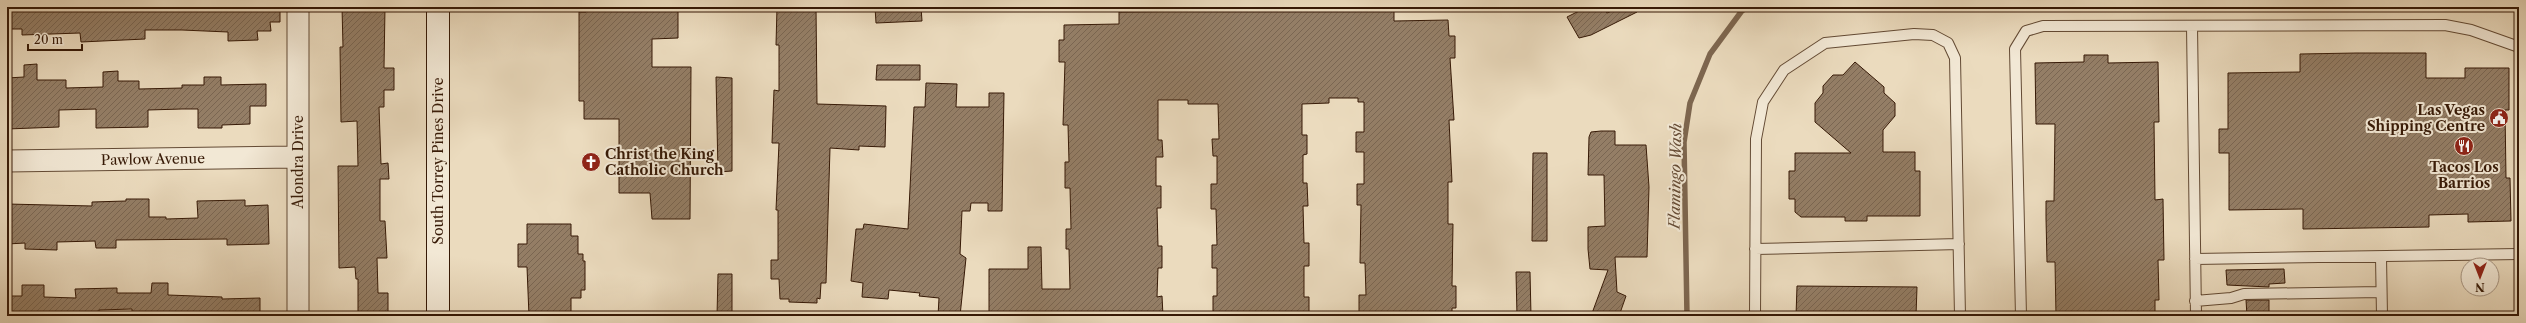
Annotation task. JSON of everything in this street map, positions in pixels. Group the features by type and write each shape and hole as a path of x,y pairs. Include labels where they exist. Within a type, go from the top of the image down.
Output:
{"main road":[{"name":"South Torrey Pines Drive","path":"438,7 438,316"}],"street":[{"name":"Alondra Drive","path":"298,7 298,316"},
{"name":"Pawlow Avenue","path":"7,161 298,157"}],"lane":[{"path":"2021,316 2015,49 2026,31 2043,26 2445,25 2471,30 2519,47"},
{"path":"2192,26 2196,316"},
{"path":"1755,316 1756,139 1763,102 1784,70 1825,43 1914,34 1933,35 1948,43 1955,58 1960,316"},
{"path":"1755,249 1959,244"},
{"path":"2195,259 2519,254"},
{"path":"2381,257 2382,316"},
{"path":"2195,301 2231,298 2244,294 2381,292"}],"building":[{"path":"7,7 64,7 64,9 280,7 280,22 270,22 271,31 257,31 258,40 228,41 228,32 145,30 145,39 81,42 80,33 22,35 22,29 7,29"},
{"path":"342,7 385,7 384,68 394,68 394,90 384,90 384,107 379,107 381,164 388,163 389,179 380,179 380,221 385,221 387,258 377,258 378,293 388,293 388,316 358,316 358,279 356,279 355,267 339,268 338,166 358,166 357,121 341,122 340,47 343,47"},
{"path":"592,7 614,7 617,9 678,7 678,38 652,39 652,67 691,67 690,219 652,219 650,193 619,193 619,119 584,119 584,101 579,101 579,12 586,12"},
{"path":"777,7 816,7 817,104 886,106 885,147 859,146 859,150 830,148 826,283 821,283 820,299 817,298 817,303 789,302 789,299 780,299 779,279 771,279 771,260 778,260 778,210 776,210 779,143 772,143 774,90 779,91 779,45 776,45"},
{"path":"875,7 921,7 922,21 876,23"},
{"path":"1587,7 1604,7 1607,13 1621,7 1635,7 1637,12 1591,35 1579,38 1567,17"},
{"path":"1394,9 1394,21 1448,20 1449,36 1455,36 1455,58 1450,58 1454,120 1449,120 1452,182 1448,182 1448,224 1453,224 1452,286 1456,286 1456,308 1452,308 1452,316 1359,315 1359,295 1366,295 1365,263 1360,263 1361,205 1357,205 1357,184 1364,184 1364,152 1356,152 1356,132 1364,132 1364,102 1358,102 1358,98 1329,98 1329,103 1302,104 1302,135 1307,135 1307,154 1303,155 1303,183 1307,183 1308,206 1303,206 1304,243 1309,243 1309,266 1304,266 1304,297 1309,297 1309,316 1213,316 1213,296 1217,296 1217,268 1212,268 1212,245 1217,245 1216,209 1211,209 1211,184 1217,184 1217,156 1213,156 1212,139 1219,139 1218,104 1188,104 1188,100 1158,100 1158,140 1162,140 1163,157 1156,157 1156,186 1161,186 1161,208 1157,208 1158,246 1162,246 1162,268 1158,268 1157,297 1162,296 1163,316 1070,316 1070,312 1042,312 1042,316 989,316 989,269 1028,269 1028,247 1041,247 1042,289 1070,289 1069,249 1066,249 1066,229 1071,229 1070,188 1065,188 1065,162 1069,162 1068,125 1063,125 1065,62 1059,62 1059,40 1064,40 1064,25 1119,24 1119,12"},
{"path":"2426,53 2426,78 2465,78 2465,68 2509,68 2509,110 2505,110 2506,178 2510,178 2511,221 2468,222 2468,214 2429,215 2429,227 2303,229 2303,209 2229,210 2229,153 2219,153 2219,129 2228,129 2228,73 2300,72 2300,54"},
{"path":"2084,55 2108,55 2108,63 2158,62 2159,122 2154,122 2155,200 2163,199 2164,260 2158,260 2159,300 2155,300 2155,315 2056,316 2055,262 2047,262 2046,218 2046,201 2054,201 2055,124 2036,124 2035,63 2084,62"},
{"path":"1855,62 1884,87 1884,93 1895,103 1895,116 1883,130 1883,152 1915,152 1915,171 1920,171 1920,216 1867,216 1867,221 1845,221 1845,217 1801,217 1795,212 1795,199 1789,199 1789,171 1795,171 1795,153 1851,153 1815,122 1815,103 1823,93 1823,86 1833,75 1843,75"},
{"path":"37,64 37,80 66,80 66,88 103,87 103,72 118,71 118,81 139,81 139,89 182,88 182,85 204,85 204,77 221,77 221,85 266,84 266,106 250,106 250,124 222,125 222,128 198,128 198,109 182,109 148,110 148,127 96,128 96,109 59,110 59,127 7,129 7,78 24,77 24,65"},
{"path":"877,65 920,65 920,80 876,80"},
{"path":"716,77 732,78 732,171 718,172"},
{"path":"926,83 957,84 956,107 989,107 989,93 1004,93 1002,211 988,211 988,203 971,203 970,211 962,211 960,254 966,258 960,316 938,316 939,298 919,296 920,293 889,290 888,299 862,297 863,283 851,281 856,229 863,229 864,224 908,229 914,107 925,107"},
{"path":"1615,131 1615,145 1646,145 1649,187 1647,257 1615,257 1617,292 1626,296 1619,316 1591,316 1608,270 1590,269 1588,249 1588,227 1605,226 1604,175 1588,175 1589,137 1591,132"},
{"path":"1533,153 1547,153 1547,241 1532,241"},
{"path":"126,199 149,199 149,217 166,217 166,219 198,218 197,201 245,200 245,206 268,205 269,244 227,245 227,239 116,240 116,248 96,248 95,241 57,242 57,250 25,249 25,243 7,244 7,204 92,206 92,202 126,201"},
{"path":"527,224 571,224 571,236 578,236 578,254 583,254 583,261 585,261 585,290 581,290 581,298 571,298 571,316 529,316 527,267 518,267 518,244 527,244"},
{"path":"2284,269 2285,283 2269,284 2269,287 2227,285 2226,270"},
{"path":"1516,272 1530,272 1531,316 1517,316"},
{"path":"718,274 732,274 732,316 717,316"},
{"path":"152,283 168,283 168,295 222,297 222,299 260,298 260,316 143,316 132,315 132,309 99,310 99,316 7,316 7,296 22,296 22,285 44,285 44,297 76,298 75,289 117,288 117,293 151,293"},
{"path":"1797,286 1917,287 1916,316 1796,316"},
{"path":"2246,300 2269,300 2269,316 2247,316"}],"waterway":[{"name":"Flamingo Wash","path":"1687,316 1684,142 1690,103 1710,54 1741,12 1747,7"}],"place":[{"name":"Las Vegas Shipping Centre","path":"2499,118"},
{"name":"Tacos Los Barrios","path":"2464,146"},
{"name":"Christ the King Catholic Church","path":"591,162"}]}
